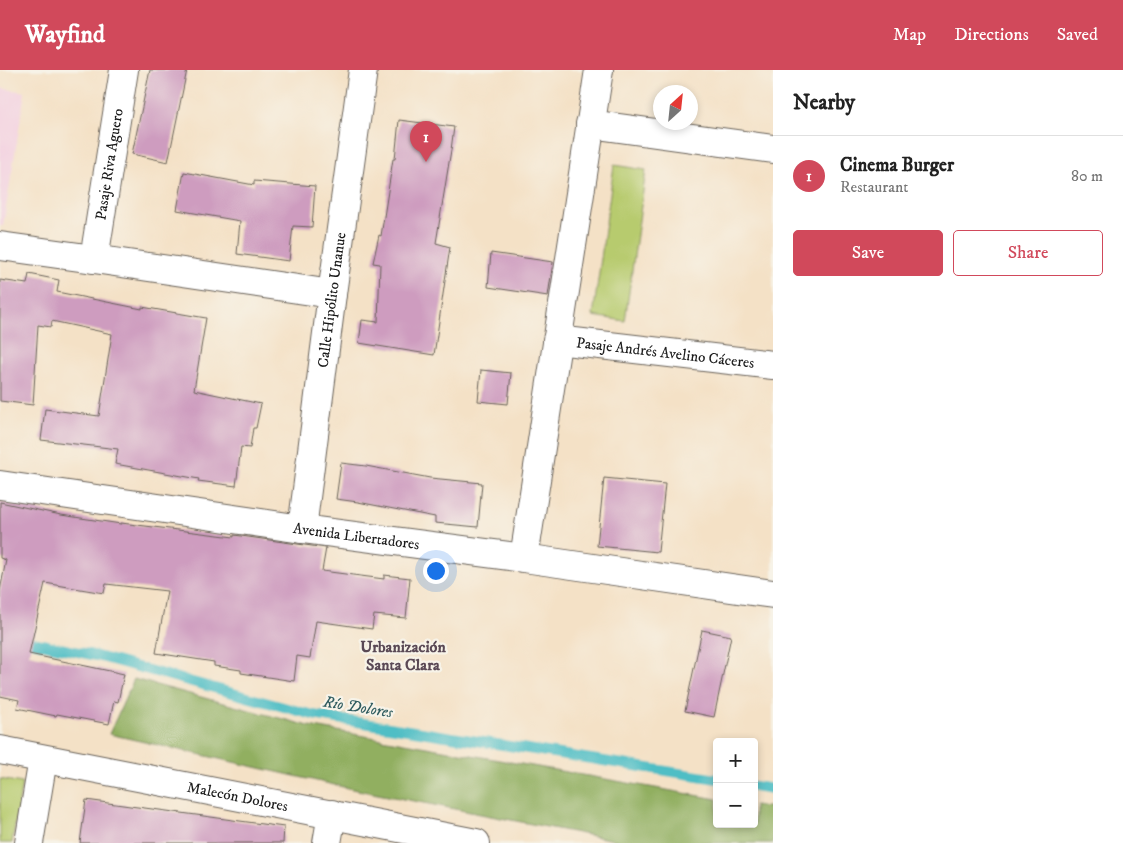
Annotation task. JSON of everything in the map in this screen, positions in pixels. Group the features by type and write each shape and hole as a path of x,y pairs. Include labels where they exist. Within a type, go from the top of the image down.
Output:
{"street":[{"name":"Pasaje Riva Aguero","path":"94,259 124,70"},
{"name":"Calle Hipólito Unanue","path":"302,529 363,70"},
{"path":"524,558 599,70"},
{"path":"590,124 773,149"},
{"path":"0,246 332,294"},
{"name":"Pasaje Andrés Avelino Cáceres","path":"557,340 773,365"},
{"name":"Avenida Libertadores","path":"0,485 773,594"},
{"name":"Malecón Dolores","path":"0,750 476,843"},
{"path":"29,843 43,759"},
{"path":"327,843 332,814"}],"shaded area":[{"path":"0,88 25,92 3,226 0,226"}],"green space":[{"path":"614,165 646,170 625,321 593,316"},
{"path":"134,679 309,726 713,798 713,828 758,828 758,806 773,808 773,843 629,843 352,789 109,734"},
{"path":"0,779 22,783 12,843 0,843"}],"building":[{"path":"150,70 187,70 168,162 132,154"},
{"path":"399,120 454,127 436,243 450,247 434,355 359,343 362,320 378,322 380,264 373,263 379,235 381,236 393,159 395,159"},
{"path":"184,172 254,185 254,181 315,186 312,227 293,226 289,261 237,254 240,221 177,210"},
{"path":"491,253 553,262 548,296 488,287"},
{"path":"29,274 59,280 57,292 142,309 142,307 206,318 194,390 261,404 256,428 253,428 250,448 241,447 236,486 198,481 199,479 115,464 118,449 41,440 45,409 99,416 112,334 52,321 51,327 38,325 33,405 0,401 0,280 27,284"},
{"path":"481,370 511,373 508,404 478,401"},
{"path":"341,463 430,478 482,483 478,527 435,523 435,517 336,499"},
{"path":"604,478 665,484 658,552 597,546"},
{"path":"0,502 61,515 121,524 234,537 234,535 326,548 322,571 384,579 384,575 410,578 406,618 374,615 372,629 316,621 310,658 297,656 294,681 241,673 241,670 214,666 214,662 156,653 167,591 106,584 104,593 45,583 29,654 124,674 118,702 114,701 109,724 17,708 19,700 0,696 0,591 6,560 0,558"},
{"path":"702,630 731,636 714,717 685,711"},
{"path":"86,800 284,827 283,843 80,843"}],"waterway":[{"name":"Río Dolores","path":"0,635 97,656 313,715 713,778"},
{"name":"Río Dolores","path":"758,787 773,789"}],"place":[{"name":"Cinema Burger","path":"426,162"}],"district":[{"name":"Urbanización Santa Clara","path":"403,656"}]}
